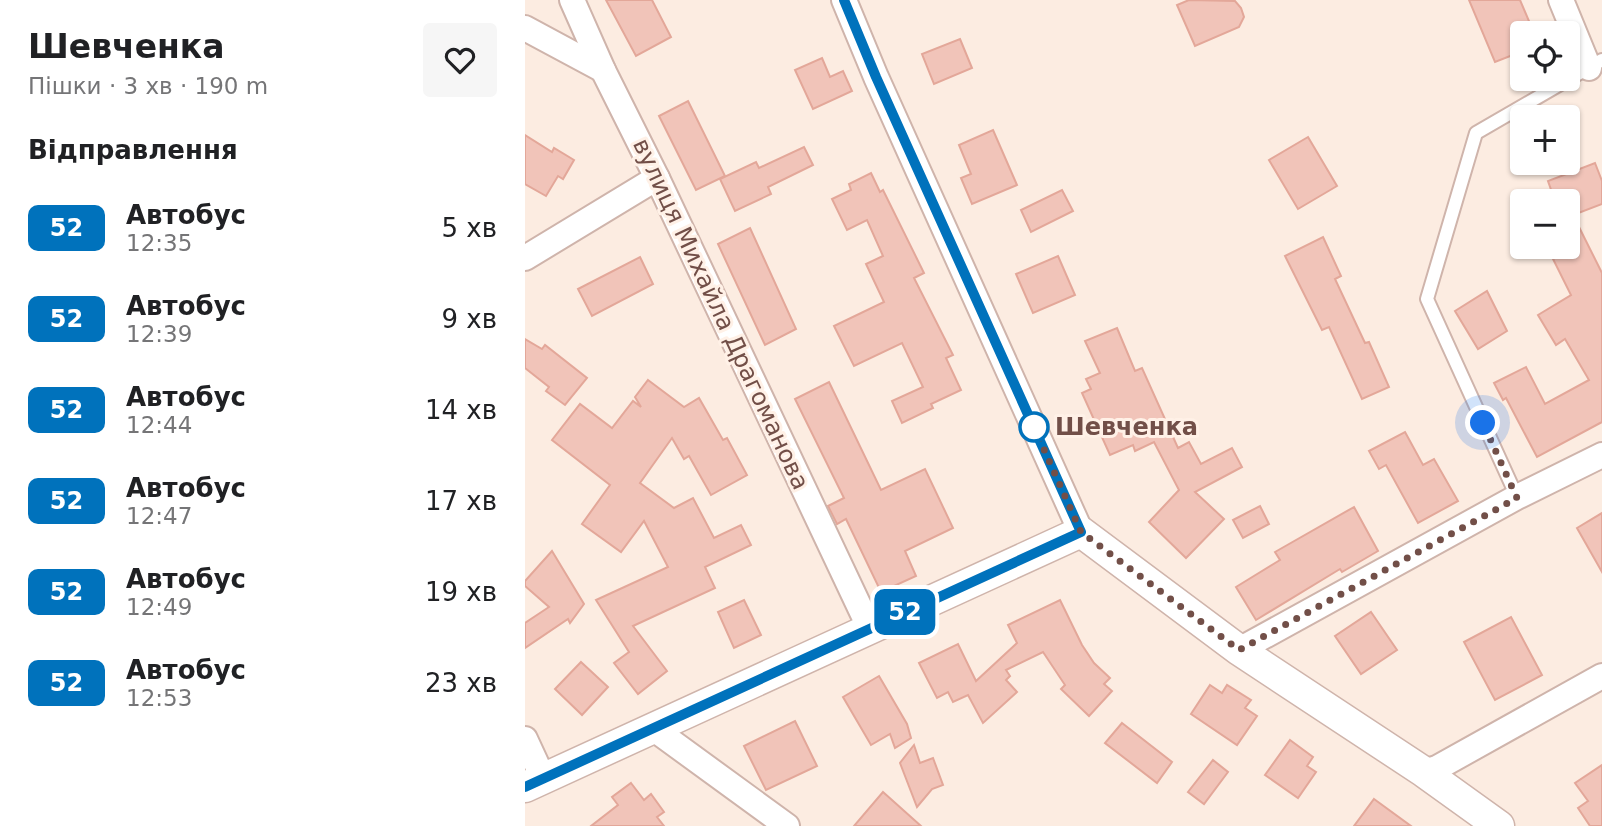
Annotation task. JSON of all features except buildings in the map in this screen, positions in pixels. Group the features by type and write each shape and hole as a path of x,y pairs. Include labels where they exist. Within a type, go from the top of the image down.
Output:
{"street":[{"name":"вулиця Михайла Драгоманова","path":"572,0 870,628"},
{"path":"844,0 1081,532 1239,650 1424,772 1499,826"},
{"path":"1561,0 1595,64"},
{"path":"525,28 603,70"},
{"path":"525,258 657,178"},
{"path":"1239,650 1517,498 1602,455"},
{"path":"525,739 534,783 1081,532"},
{"path":"1424,772 1437,768 1602,676"},
{"path":"654,729 787,826"}],"lane":[{"path":"1517,498 1427,299 1476,132 1595,64"}],"bus line":[{"name":"52","path":"525,787 1081,532 876,77 844,0"}],"place":[{"name":"Шевченка","path":"1034,427"}],"route":[{"path":"1034,427 1081,532 1239,650 1517,498 1483,423"}]}
